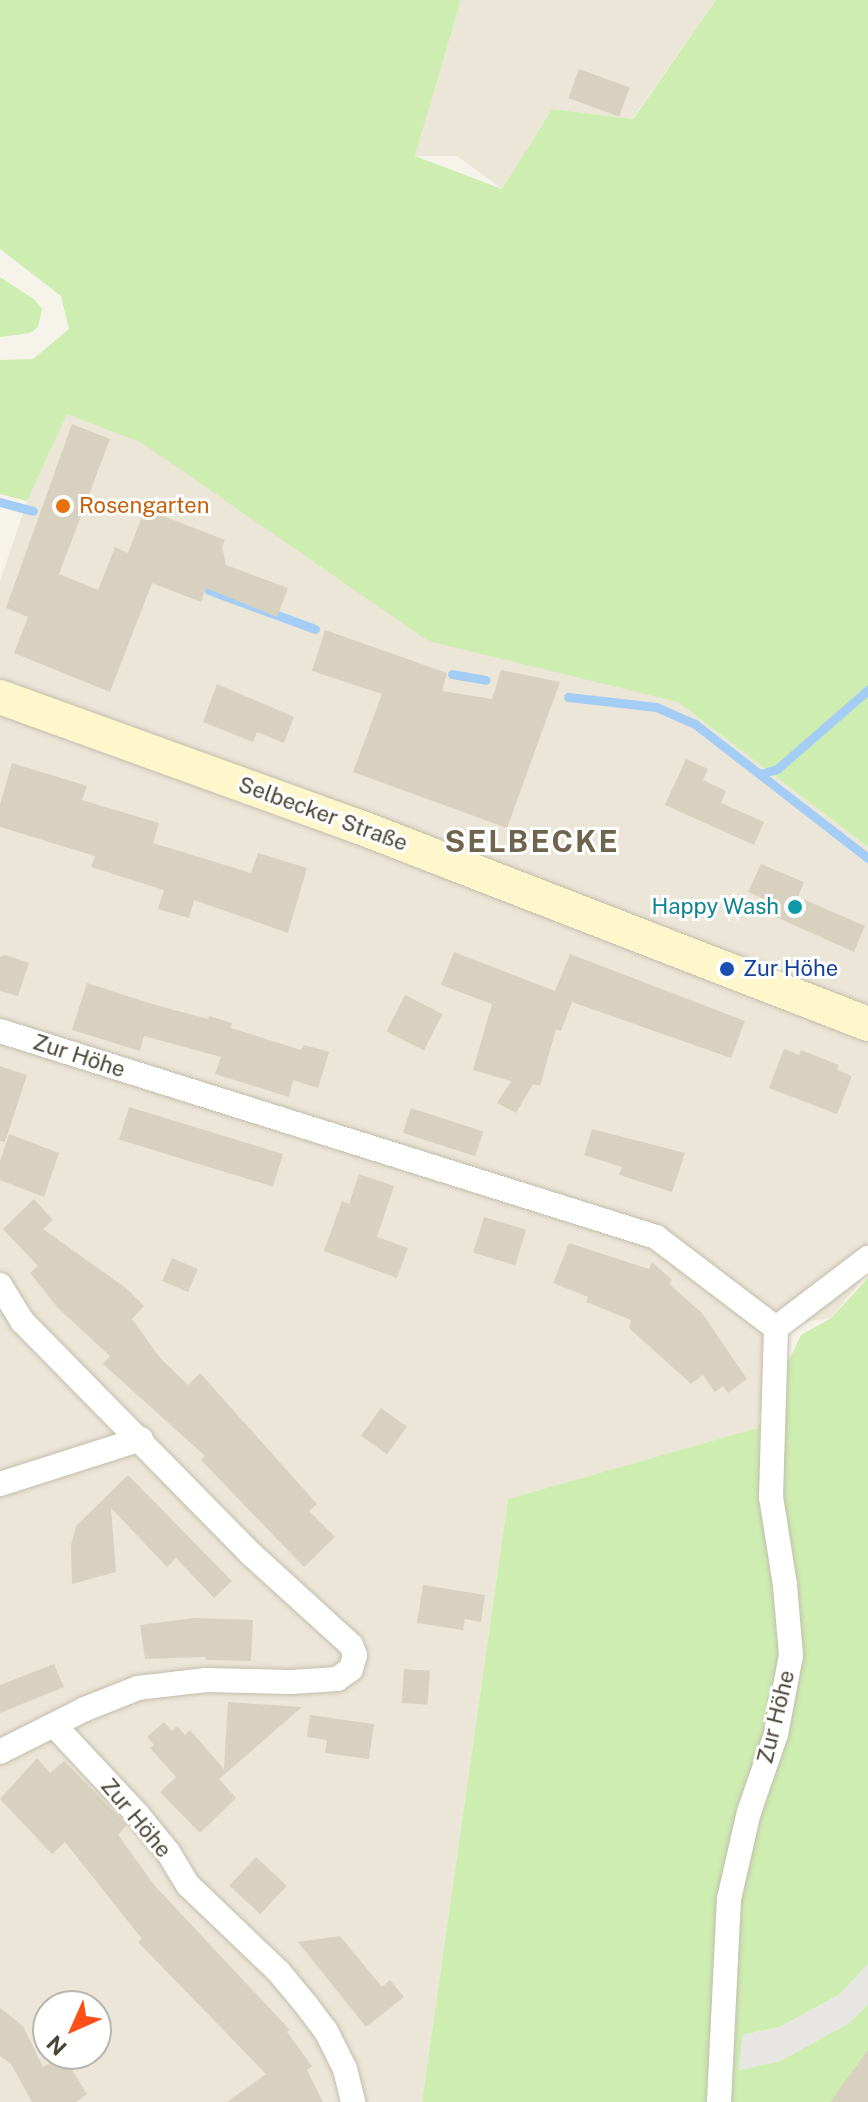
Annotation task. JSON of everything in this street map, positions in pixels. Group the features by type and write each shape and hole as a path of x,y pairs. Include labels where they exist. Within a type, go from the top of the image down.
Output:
{"main road":[{"name":"Selbecker Straße","path":"0,697 357,826 868,1024"}],"street":[{"name":"Zur Höhe","path":"0,1031 656,1237 672,1246 733,1298 776,1328 771,1497 785,1585 791,1655 776,1734 749,1812 729,1899 719,2102"},
{"path":"776,1328 868,1258"},
{"path":"0,1285 22,1321 251,1554 351,1645 355,1655 351,1669 337,1679 206,1680 138,1688 85,1709 0,1752"},
{"path":"0,1484 141,1439"},
{"name":"Zur Höhe","path":"55,1726 138,1815 168,1852 188,1885 279,1972 307,2006 326,2031 345,2069 353,2102"}],"shaded area":[{"path":"461,0 716,0 632,119 552,109 502,189 457,156 415,156"},
{"path":"67,413 142,443 576,675 678,702 868,847 868,1273 831,1318 781,1325 757,1428 508,1499 422,2102 0,2102 0,581 27,501"},
{"path":"868,1964 868,2004 849,2023 780,2061 738,2070 743,2035 780,2027 840,1994"}],"green space":[{"path":"0,0 461,0 415,156 502,189 552,109 633,119 716,0 868,0 868,847 678,702 428,641 142,443 67,414 27,501 0,494 0,360 33,359 69,329 61,296 0,249"},
{"path":"0,277 35,300 42,309 38,327 30,333 0,337"},
{"path":"868,1278 868,1964 840,1994 780,2027 743,2035 739,2070 780,2061 849,2023 868,2004 868,2102 422,2102 508,1499 757,1428 801,1335 831,1318"}],"building":[{"path":"579,69 630,87 619,117 568,98"},
{"path":"72,424 110,439 59,574 98,590 115,547 128,553 145,509 225,540 222,547 226,565 288,588 277,617 206,588 201,602 152,583 110,692 14,653 28,617 6,608"},
{"path":"325,630 447,673 442,691 492,699 501,670 560,682 507,828 353,772 382,694 312,671"},
{"path":"217,684 294,717 284,743 257,732 253,742 203,722"},
{"path":"686,759 708,769 703,780 726,791 721,803 764,822 754,845 665,805"},
{"path":"12,763 87,786 82,800 159,823 153,843 251,873 258,853 307,868 288,933 194,900 189,918 158,909 164,890 91,867 95,856 0,827 0,804"},
{"name":"Happy Wash","path":"761,864 804,882 798,897 865,926 854,952 767,913 771,902 748,892"},
{"path":"454,952 555,991 570,954 745,1021 731,1058 572,1002 561,1031 556,1029 540,1086 533,1084 516,1113 497,1103 511,1081 473,1070 492,1004 441,985"},
{"path":"6,955 29,963 18,996 0,991 0,957"},
{"path":"87,983 152,1004 232,1023 231,1028 301,1050 304,1045 329,1052 318,1088 293,1080 289,1097 215,1074 221,1057 144,1036 140,1051 72,1030"},
{"path":"405,995 442,1014 424,1051 386,1032"},
{"path":"784,1049 799,1055 801,1050 839,1065 837,1070 852,1076 837,1114 769,1088"},
{"path":"0,1066 27,1075 5,1142 0,1141"},
{"path":"129,1107 283,1154 273,1187 119,1140"},
{"path":"411,1108 483,1131 475,1156 403,1133"},
{"path":"592,1129 685,1153 672,1192 619,1175 622,1167 584,1155"},
{"path":"9,1134 59,1153 44,1197 0,1180 0,1161"},
{"path":"359,1174 394,1186 377,1237 408,1248 397,1278 324,1251 342,1201 349,1204"},
{"path":"34,1199 53,1220 43,1229 126,1288 144,1306 132,1319 161,1359 188,1385 200,1373 317,1504 309,1511 335,1537 304,1567 201,1460 205,1456 103,1364 110,1356 58,1308 30,1273 38,1266 3,1229"},
{"path":"484,1217 526,1230 515,1265 473,1252"},
{"path":"569,1243 649,1269 652,1262 672,1280 669,1284 702,1313 747,1379 728,1393 723,1386 715,1392 703,1375 691,1384 629,1328 631,1320 586,1302 588,1297 553,1283"},
{"path":"172,1258 198,1269 188,1292 162,1281"},
{"path":"381,1408 407,1427 387,1454 361,1436"},
{"path":"128,1475 232,1581 214,1598 176,1558 167,1567 111,1508 116,1572 72,1584 71,1545 76,1526"},
{"path":"423,1585 485,1595 481,1622 465,1619 463,1630 417,1623"},
{"path":"194,1618 253,1620 251,1661 206,1660 205,1657 145,1659 140,1625"},
{"path":"54,1664 64,1687 0,1713 0,1685"},
{"path":"404,1669 430,1671 428,1705 402,1703"},
{"path":"228,1702 302,1707 219,1779 236,1798 200,1833 160,1792 176,1777 150,1748 154,1745 147,1737 164,1722 172,1731 177,1726 185,1735 190,1730 224,1769"},
{"path":"310,1715 374,1724 369,1759 325,1753 327,1740 307,1737"},
{"path":"37,1758 50,1773 64,1761 127,1825 118,1835 155,1886 290,2030 287,2032 312,2066 307,2070 323,2102 227,2102 266,2074 138,1942 142,1939 65,1842 52,1854 0,1799"},
{"path":"256,1857 287,1886 260,1914 229,1886"},
{"path":"340,1936 382,1987 390,1980 404,1997 366,2027 298,1942"},
{"path":"0,2008 23,2026 32,2044 32,2070 72,2070 87,2094 76,2102 32,2102 11,2064 0,2056"},
{"path":"868,2050 868,2102 830,2102"}],"waterway":[{"path":"0,502 33,511"},
{"path":"209,590 315,629"},
{"path":"452,674 485,680"},
{"path":"760,774 777,769 868,690"},
{"path":"568,697 656,707 695,724 868,858"}],"place":[{"name":"Rosengarten","path":"63,506"},
{"name":"Happy Wash","path":"795,907"},
{"name":"Zur Höhe","path":"727,969"}],"district":[{"name":"SELBECKE","path":"532,841"}]}
